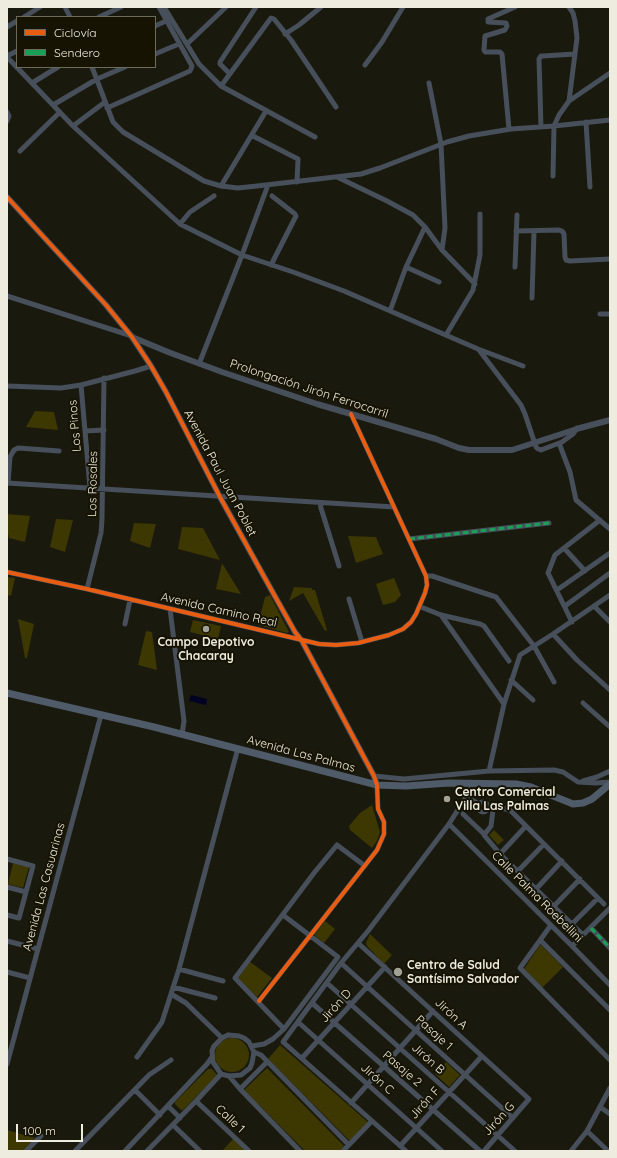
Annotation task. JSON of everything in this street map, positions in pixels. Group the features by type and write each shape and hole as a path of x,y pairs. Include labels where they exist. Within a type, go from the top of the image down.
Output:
{"main road":[{"name":"Avenida Las Palmas","path":"7,692 238,748 377,785 406,786 458,783 516,784 531,787 574,804 583,803 592,799 610,783"}],"street":[{"path":"26,16 40,7"},
{"path":"65,7 70,16"},
{"path":"101,16 121,7"},
{"path":"107,108 190,71 192,66 159,7"},
{"path":"164,7 199,64 221,86 316,137"},
{"path":"187,44 226,7"},
{"path":"230,74 220,62 256,7"},
{"path":"285,34 299,25 321,7"},
{"path":"366,65 403,7"},
{"path":"509,129 502,54 500,52 485,52 484,50 486,35 505,30 507,26 506,23 488,22 488,19 515,7"},
{"path":"569,7 573,12 576,21 577,38 569,101"},
{"path":"221,86 270,18 274,19 285,34 292,40 336,107"},
{"path":"156,26 166,21"},
{"path":"7,27 16,22"},
{"path":"156,54 179,44"},
{"path":"16,52 7,56 16,66"},
{"path":"541,127 540,56 575,54"},
{"path":"18,68 73,126 180,224 242,255 344,291 478,349 524,366"},
{"path":"32,83 56,68"},
{"path":"92,68 113,122 123,132 204,181 221,186 238,188 337,178 361,174 442,144 469,136 509,129 610,120"},
{"path":"53,105 97,79 123,68"},
{"path":"554,176 554,126 560,115 569,101 610,74"},
{"path":"429,82 442,144 445,228 442,250"},
{"path":"73,126 105,102"},
{"path":"221,186 253,136 266,111"},
{"path":"7,112 9,116 7,121"},
{"path":"20,151 60,112"},
{"path":"586,122 590,187"},
{"path":"253,136 298,159 297,182"},
{"path":"337,178 414,215 442,250 475,284"},
{"path":"199,364 268,184"},
{"path":"180,224 190,212 214,196"},
{"path":"271,264 296,216 272,196"},
{"name":"Avenida Paul Juan Poblet","path":"7,197 106,305 132,337 151,366 220,497 295,632 302,641 374,776 377,785"},
{"path":"446,335 469,298 475,284 480,255 480,214"},
{"path":"515,267 517,215"},
{"path":"390,311 406,267 425,227"},
{"path":"516,231 562,231 564,234 566,260 610,259"},
{"path":"532,298 534,231"},
{"path":"406,267 439,282"},
{"name":"Prolongación Jirón Ferrocarril","path":"7,296 132,337 199,364 303,399 436,439 464,449 512,450 577,428 610,420"},
{"path":"600,314 610,314"},
{"path":"142,352 143,348 150,344"},
{"path":"478,349 521,405 537,448 541,450 559,443 573,434 577,428"},
{"path":"7,386 61,388 81,385 151,366"},
{"name":"Los Rosales","path":"87,589 101,533 104,378"},
{"name":"Los Pinos","path":"81,385 90,488"},
{"path":"351,414 426,576 432,576 496,597 534,646 554,682"},
{"path":"85,431 104,430"},
{"path":"559,443 570,472 576,500 610,529"},
{"path":"59,451 18,448 14,450 10,457 7,483 394,507"},
{"path":"320,503 339,566"},
{"path":"572,622 548,573 555,555 600,520"},
{"path":"409,539 548,523"},
{"path":"564,548 585,571"},
{"path":"557,590 610,553"},
{"name":"Avenida Camino Real","path":"7,572 256,628 302,641 336,645 362,642 389,635 402,629 411,622 421,607 427,585 426,576"},
{"path":"565,606 610,574"},
{"path":"489,771 504,704 520,655 572,622 610,595"},
{"path":"349,599 362,642"},
{"path":"125,624 130,600"},
{"path":"594,606 610,622"},
{"path":"421,607 441,615 484,626 508,661"},
{"path":"170,609 184,721 182,734"},
{"path":"441,615 504,704"},
{"path":"553,634 577,660 610,690"},
{"path":"511,680 533,700"},
{"path":"584,703 609,725"},
{"name":"Avenida Las Casuarinas","path":"7,1064 101,715"},
{"path":"137,1057 162,1022 179,969 238,748"},
{"path":"374,776 404,779 489,771 558,770 578,782 610,783"},
{"path":"578,782 597,777 610,771"},
{"path":"456,774 458,783"},
{"path":"406,1151 283,1042 341,963 449,824 473,784"},
{"path":"259,1001 377,850 384,834 384,822 378,809 377,785"},
{"path":"466,797 479,804 482,802 485,803 490,810 492,819 491,826 484,834"},
{"path":"479,804 479,811 483,812 494,808 506,808 510,810 604,904"},
{"path":"463,814 484,834 500,854 584,935"},
{"name":"Calle Palma Roebellini","path":"449,824 572,946 610,986"},
{"path":"500,854 526,826"},
{"path":"284,1028 235,978 337,844 365,866"},
{"path":"518,871 544,844"},
{"path":"7,859 33,866 19,918 7,915"},
{"path":"536,889 562,861"},
{"path":"554,906 580,879"},
{"path":"7,887 26,892"},
{"path":"572,924 598,898"},
{"path":"572,946 610,908"},
{"path":"253,1049 273,1039 284,1028 338,957 283,915"},
{"path":"551,925 520,968 610,1060"},
{"path":"590,928 610,947"},
{"path":"540,940 610,1010"},
{"path":"7,941 38,949"},
{"name":"Jirón A","path":"358,942 529,1100"},
{"name":"Pasaje 1","path":"341,963 513,1118"},
{"name":"Jirón D","path":"302,1058 385,967"},
{"path":"179,969 223,981"},
{"path":"7,972 30,978"},
{"name":"Jirón B","path":"327,983 515,1151"},
{"path":"173,987 216,998"},
{"path":"171,994 186,1003 222,1038"},
{"name":"Pasaje 2","path":"312,1003 480,1151"},
{"path":"351,1103 432,1011"},
{"name":"Jirón C","path":"298,1022 442,1151"},
{"path":"125,1151 207,1064 212,1057 214,1046 222,1038 233,1035 239,1036 248,1042 253,1049 349,1145"},
{"path":"260,1055 264,1044"},
{"path":"212,1057 215,1067 221,1074 229,1076 241,1075 246,1072 252,1063 253,1049"},
{"name":"Jirón F","path":"400,1146 482,1056"},
{"path":"75,1151 149,1074 171,1060"},
{"path":"240,1089 267,1062"},
{"path":"147,1151 196,1102 221,1074"},
{"path":"229,1076 300,1151"},
{"path":"571,1151 587,1131 610,1088"},
{"path":"135,1090 160,1114"},
{"name":"Jirón G","path":"484,1151 529,1100"},
{"name":"Calle 1","path":"196,1102 249,1151"},
{"path":"168,1106 180,1118"},
{"path":"600,1107 610,1114"},
{"path":"343,1151 370,1123"},
{"path":"173,1125 199,1151"},
{"path":"587,1131 608,1151"},
{"path":"26,1151 41,1136"}],"shaded area":[{"path":"35,411 54,412 58,430 26,427"},
{"path":"7,514 30,516 25,542 9,538"},
{"path":"56,519 73,520 65,552 50,547"},
{"path":"134,523 156,524 150,548 130,541"},
{"path":"182,527 203,528 220,560 178,549"},
{"path":"348,536 376,537 383,554 356,563"},
{"path":"222,563 241,594 216,589"},
{"path":"7,577 15,578 11,596 7,595"},
{"path":"394,578 401,595 395,602 383,605 376,584"},
{"path":"294,587 312,588 312,590 315,590 327,630 325,631 303,593 289,601"},
{"path":"270,595 289,632 287,633 258,625 265,597"},
{"path":"18,619 34,624 27,658 25,658"},
{"name":"Campo Depotivo Chacaray","path":"193,620 221,626 218,639 190,632"},
{"path":"146,631 152,632 157,670 138,665"},
{"path":"372,805 380,832 377,841 372,848 350,830 349,826 360,813"},
{"path":"494,830 504,840 498,845 489,835"},
{"path":"13,863 29,867 23,888 8,884"},
{"path":"325,921 335,929 324,943 314,935"},
{"path":"370,934 392,955 384,964 367,946 366,943"},
{"path":"540,945 563,967 542,988 524,969"},
{"path":"250,962 272,978 257,997 238,978"},
{"path":"232,1038 244,1043 249,1055 244,1067 232,1072 220,1067 215,1055 220,1043"},
{"path":"280,1045 369,1123 351,1142 268,1059"},
{"path":"446,1062 460,1075 449,1087 435,1074"},
{"path":"267,1068 344,1146 340,1151 305,1151 244,1090"},
{"path":"208,1069 212,1069 217,1075 216,1077 183,1110 181,1110 175,1102"},
{"path":"7,1130 35,1138 24,1151 7,1151"},
{"path":"233,1139 246,1151 222,1151"}],"water":[{"path":"191,695 207,699 206,705 189,701"}],"marked path":[{"path":"409,539 549,523"},
{"path":"591,928 610,948"}],"cycle path":[{"path":"7,197 106,305 132,337 151,366 220,497 295,632 302,641 374,776 377,785 378,809 384,822 384,834 377,850 259,1001"},
{"path":"7,572 87,589 319,644 336,645 358,643 389,635 403,629 411,622 416,614 425,593 427,585 426,576 351,414"}],"place":[{"name":"Campo Depotivo Chacaray","path":"206,629"},
{"name":"Centro Comercial Villa Las Palmas","path":"447,799"},
{"name":"Centro de Salud Santísimo Salvador","path":"398,972"}]}
